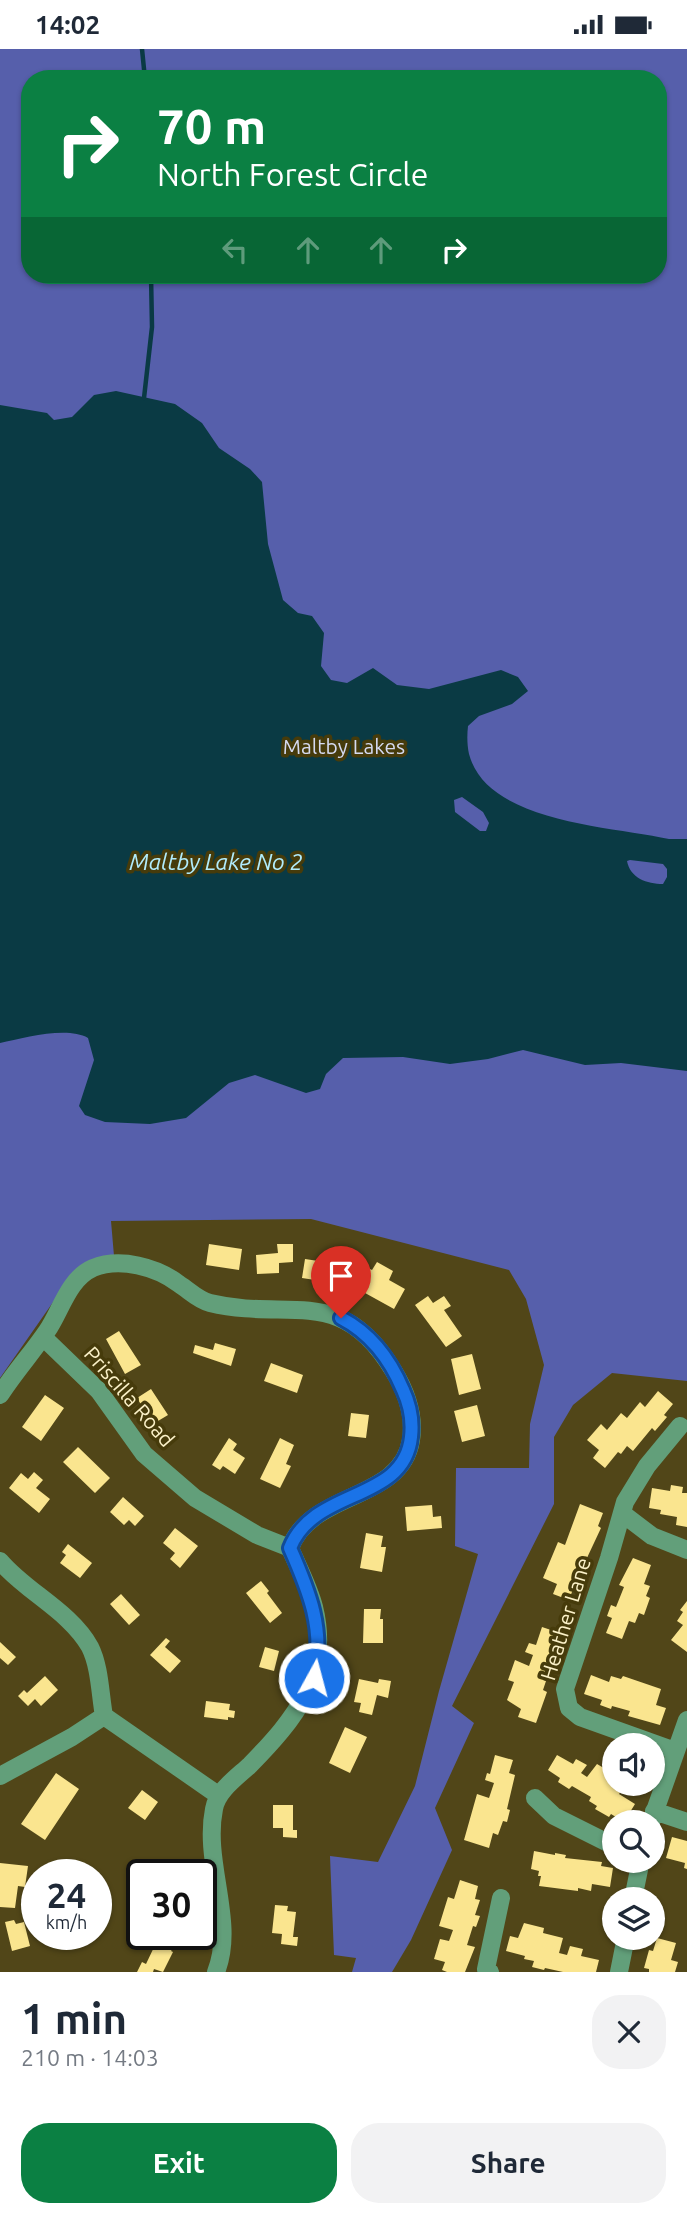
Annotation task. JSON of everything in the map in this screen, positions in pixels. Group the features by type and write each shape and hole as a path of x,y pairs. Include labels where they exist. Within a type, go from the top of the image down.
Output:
{"street":[{"path":"0,1395 43,1337 83,1274 113,1264 136,1266 160,1273 207,1302 246,1309 312,1310 341,1318 366,1334 379,1348 397,1377 410,1406 412,1417 409,1450 398,1470 388,1478 326,1508 301,1527 290,1548 314,1608 318,1650 314,1678 298,1710 255,1759 218,1795 211,1837 223,1936 216,1972"},
{"name":"Priscilla Road","path":"43,1337 99,1391 144,1454 174,1480 195,1497 257,1535 290,1548"},
{"name":"Heather Lane","path":"675,1751 580,1717 569,1708 565,1689 625,1502 647,1466 680,1426"},
{"path":"623,1514 652,1536 687,1550"},
{"path":"0,1561 10,1573 62,1616 90,1648 96,1666 104,1716 218,1795"},
{"path":"0,1776 72,1737 104,1716"},
{"path":"654,1810 685,1728"},
{"path":"535,1798 554,1816 602,1840"},
{"path":"665,1818 687,1822"},
{"path":"490,1972 486,1969 501,1898"},
{"path":"619,1972 623,1950"}],"green space":[{"name":"Maltby Lakes","path":"0,49 687,49 687,1381 612,1373 573,1405 554,1437 554,1504 452,1706 474,1723 435,1808 452,1850 411,1940 392,1972 352,1972 356,1958 334,1955 330,1856 378,1862 415,1786 478,1554 455,1546 456,1468 529,1468 530,1424 544,1365 526,1299 509,1270 311,1219 111,1221 114,1256 72,1275 0,1378"}],"water":[{"name":"Maltby Lake No 2","path":"116,391 175,404 202,423 219,448 250,469 262,482 268,544 283,600 298,613 312,616 324,633 321,666 331,680 347,683 373,668 397,685 429,689 501,670 518,677 528,691 512,704 479,716 468,726 469,754 480,777 500,795 525,808 554,817 669,839 687,839 687,1071 621,1063 585,1065 523,1050 488,1059 450,1064 403,1057 343,1058 326,1074 320,1089 306,1093 255,1075 229,1083 186,1118 150,1124 105,1122 85,1115 79,1106 94,1060 88,1038 57,1033 0,1043 0,405 47,413 54,420 72,417 94,395","holes":["462,797 483,812 489,823 486,831 480,831 455,812 454,800","627,861 663,864 667,869 663,884 651,883 635,876"]}],"building":[{"path":"209,1244 242,1249 239,1270 206,1265"},
{"path":"277,1244 293,1244 293,1262 279,1263 279,1273 257,1274 256,1255 278,1253"},
{"path":"305,1259 345,1265 341,1284 302,1278"},
{"path":"377,1262 393,1271 389,1280 405,1289 394,1309 356,1288 368,1268 372,1270"},
{"path":"428,1296 433,1303 444,1296 451,1306 444,1310 462,1336 446,1347 415,1305"},
{"path":"119,1331 141,1365 125,1374 106,1339"},
{"path":"215,1343 236,1349 231,1366 193,1353 195,1345 213,1350"},
{"path":"472,1354 481,1389 459,1395 451,1359"},
{"path":"271,1363 303,1375 297,1393 264,1381"},
{"path":"151,1389 168,1415 153,1424 137,1398"},
{"path":"658,1391 673,1404 664,1415 667,1417 655,1431 652,1428 633,1451 627,1446 621,1454 618,1452 605,1468 593,1458 599,1450 587,1440 601,1424 607,1430 621,1413 627,1418 640,1402 645,1407"},
{"path":"45,1395 64,1408 41,1441 22,1427"},
{"path":"477,1405 485,1436 462,1442 454,1411"},
{"path":"351,1413 369,1415 366,1438 348,1436"},
{"path":"229,1438 237,1444 233,1450 245,1458 235,1474 223,1466 220,1470 212,1465"},
{"path":"280,1438 294,1445 286,1464 291,1466 280,1488 260,1479"},
{"path":"78,1447 110,1478 95,1493 63,1462"},
{"path":"34,1472 43,1480 36,1488 50,1499 39,1513 9,1488 21,1473 28,1479"},
{"path":"671,1485 683,1487 682,1493 687,1493 687,1527 676,1525 677,1517 660,1514 661,1510 649,1508 652,1488 670,1491"},
{"path":"123,1497 144,1516 135,1526 129,1520 124,1525 110,1512"},
{"path":"580,1504 603,1513 598,1526 601,1528 586,1560 590,1562 582,1583 576,1581 569,1600 553,1594 557,1584 543,1578 558,1542 565,1545"},
{"path":"432,1505 433,1517 441,1516 442,1528 407,1531 405,1507"},
{"path":"175,1528 198,1546 180,1568 170,1559 175,1553 163,1543"},
{"path":"366,1533 383,1536 381,1547 386,1547 382,1572 360,1568"},
{"path":"68,1544 92,1563 80,1578 60,1563 66,1555 62,1552"},
{"path":"633,1558 651,1565 644,1584 650,1586 646,1596 650,1598 644,1615 639,1613 635,1623 629,1621 622,1639 606,1633 612,1618 607,1616 611,1605 616,1607 624,1587 619,1585"},
{"path":"261,1581 282,1613 270,1623 246,1593"},
{"path":"121,1594 140,1615 129,1625 110,1604"},
{"path":"687,1601 687,1652 671,1640 683,1625 677,1621 683,1612 680,1610"},
{"path":"364,1609 381,1609 383,1643 363,1643"},
{"path":"542,1627 560,1633 554,1647 560,1649 554,1664 550,1662 543,1680 546,1681 543,1690 547,1692 536,1723 518,1717 521,1709 507,1700 514,1682 508,1680 515,1660 529,1666 533,1655 525,1652 529,1643 536,1645"},
{"path":"166,1638 170,1641 165,1647 181,1661 170,1673 150,1655"},
{"path":"0,1642 16,1657 8,1665 0,1658"},
{"path":"265,1647 279,1651 274,1671 259,1667"},
{"path":"591,1675 609,1682 611,1676 621,1679 623,1676 661,1689 656,1705 666,1708 660,1725 628,1716 630,1711 600,1705 602,1700 584,1694"},
{"path":"45,1676 58,1690 41,1706 35,1699 28,1706 18,1696 24,1690 27,1693"},
{"path":"359,1679 378,1683 379,1679 391,1681 388,1698 377,1695 372,1715 359,1712 361,1703 354,1702"},
{"path":"206,1701 230,1704 229,1710 235,1711 234,1718 228,1717 228,1720 204,1717"},
{"path":"345,1727 367,1737 350,1773 329,1763"},
{"path":"495,1755 513,1760 509,1773 515,1775 507,1809 510,1810 507,1822 503,1821 498,1835 493,1833 489,1848 464,1840 477,1794 489,1798 494,1783 485,1780 487,1773 490,1774"},
{"path":"557,1755 573,1764 576,1759 587,1765 581,1773 587,1777 597,1764 602,1767 602,1796 622,1796 635,1804 631,1810 602,1810 602,1813 589,1801 591,1797 572,1786 569,1789 558,1782 560,1778 548,1770"},
{"path":"56,1773 79,1789 45,1840 21,1824"},
{"path":"142,1790 158,1802 145,1820 128,1808"},
{"path":"273,1805 293,1805 293,1830 297,1830 297,1838 283,1837 283,1828 273,1828"},
{"path":"672,1837 687,1841 687,1869 684,1868 685,1863 666,1858"},
{"path":"534,1851 602,1862 602,1873 612,1873 610,1887 592,1884 591,1891 578,1888 578,1891 539,1886 539,1871 531,1869"},
{"path":"0,1863 21,1865 21,1886 18,1886 15,1908 0,1907"},
{"path":"460,1880 478,1886 475,1899 480,1900 475,1915 480,1916 476,1927 473,1926 467,1945 475,1947 465,1972 447,1972 442,1970 445,1962 434,1959 440,1939 449,1941 453,1930 439,1926 448,1897 454,1899"},
{"path":"275,1905 288,1906 287,1911 296,1912 293,1937 298,1937 297,1946 281,1944 282,1934 272,1933"},
{"path":"14,1920 16,1924 21,1923 21,1948 12,1951 5,1922"},
{"path":"524,1923 544,1928 543,1933 563,1938 559,1953 567,1955 570,1946 583,1949 581,1956 599,1960 596,1972 544,1970 532,1967 534,1961 524,1959 525,1956 506,1951 510,1936 518,1938"},
{"path":"665,1940 676,1943 671,1960 678,1962 675,1972 649,1972 649,1969 644,1968 649,1950 665,1950"},
{"path":"153,1950 173,1952 163,1972 154,1969 153,1972 137,1972 142,1962 146,1964"}],"waterway":[{"path":"142,49 144,70"},
{"path":"144,398 152,327 151,284"}],"route":[{"path":"314,1678 318,1650 317,1624 309,1593 290,1548 294,1537 301,1527 326,1508 378,1484 398,1470 409,1450 411,1439 410,1406 397,1377 379,1348 366,1334 341,1318"}]}
